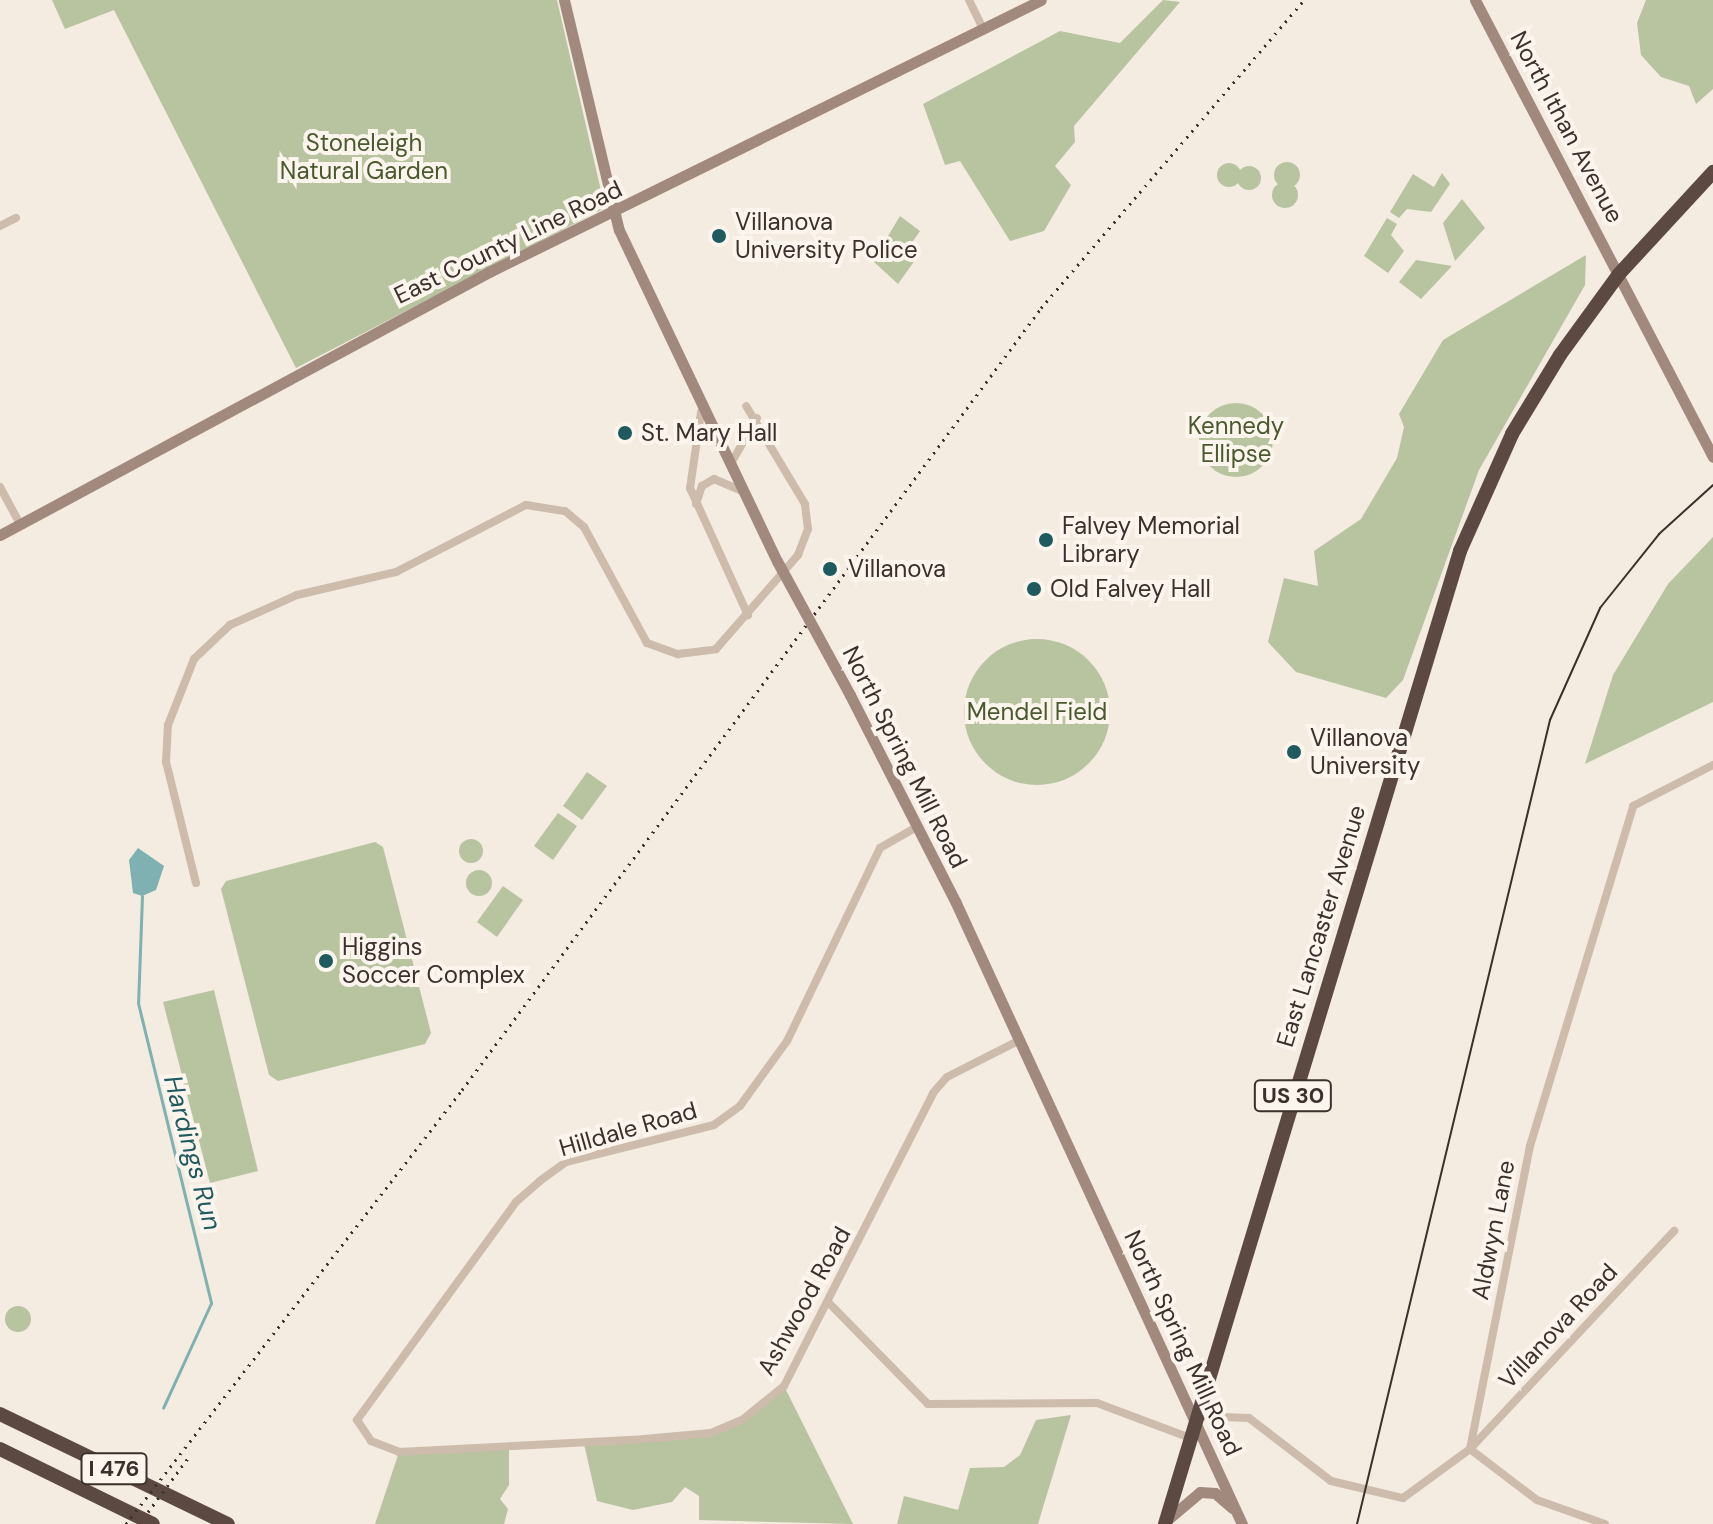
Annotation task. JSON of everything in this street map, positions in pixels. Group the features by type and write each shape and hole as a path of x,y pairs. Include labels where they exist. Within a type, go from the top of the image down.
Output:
{"highway":[{"name":"East Lancaster Avenue","path":"1166,1522 1451,576 1512,434 1619,274 1713,172"},
{"name":"I 476","path":"0,1414 228,1524"},
{"name":"I 476","path":"0,1449 153,1524"}],"main road":[{"name":"North Spring Mill Road","path":"564,0 614,214 701,409 777,561 850,695 1020,1040 1196,1416 1239,1518"},
{"name":"East County Line Road","path":"0,535 476,279 614,214 1041,0"},
{"name":"North Ithan Avenue","path":"1475,0 1713,457"},
{"path":"1166,1522 1205,1491 1239,1518"}],"street":[{"path":"969,0 983,29"},
{"path":"0,226 16,218"},
{"path":"196,883 166,762 168,725 194,659 230,625 297,595 396,572 526,505 565,511 584,527 647,643 698,655 716,649 798,555 808,529 805,504 757,418 746,406"},
{"path":"701,409 703,437 690,488 695,505 748,615"},
{"path":"730,467 757,418"},
{"path":"695,505 702,486 714,479 742,491"},
{"path":"0,487 20,524"},
{"name":"Aldwyn Lane","path":"1470,1449 1530,1146 1633,806 1713,765"},
{"name":"Hilldale Road","path":"357,1420 516,1202 540,1181 566,1162 714,1125 740,1106 787,1041 880,848 915,828"},
{"name":"Ashwood Road","path":"357,1420 371,1441 399,1452 711,1433 763,1408 784,1386 829,1303 933,1093 947,1077 1020,1040"},
{"name":"Villanova Road","path":"1470,1449 1674,1231"},
{"path":"829,1303 928,1404 1097,1403 1190,1438"},
{"path":"1196,1416 1249,1418 1331,1481 1396,1499 1443,1475 1470,1449 1537,1500 1605,1524"}],"green space":[{"name":"Stoneleigh Natural Garden","path":"52,0 557,0 605,208 296,368 114,10 65,29"},
{"path":"1163,0 1180,2 1074,126 1075,142 1055,166 1071,185 1044,231 1010,241 960,161 945,165 923,104 1060,31 1120,43"},
{"path":"1646,0 1713,0 1713,89 1696,104 1689,86 1661,77 1641,55 1637,23"},
{"path":"1287,162 1296,166 1300,175 1296,184 1287,188 1278,184 1274,175 1278,166"},
{"path":"1224,163 1234,163 1241,170 1241,180 1234,187 1224,187 1217,180 1217,170"},
{"path":"1244,166 1254,166 1261,173 1261,183 1254,190 1244,190 1237,183 1237,173"},
{"path":"1442,173 1450,184 1431,212 1407,209 1399,218 1390,212 1413,174 1434,187"},
{"path":"1285,182 1294,186 1298,195 1294,204 1285,208 1276,204 1272,195 1276,186"},
{"path":"1462,199 1485,228 1455,261 1443,223"},
{"path":"900,216 920,231 911,244 918,256 898,284 873,261"},
{"path":"1387,218 1397,224 1391,235 1404,251 1388,273 1364,256"},
{"path":"1586,255 1585,285 1479,470 1403,680 1386,698 1296,672 1268,642 1284,578 1318,586 1314,551 1361,519 1397,458 1404,427 1399,414 1443,340"},
{"path":"1416,260 1452,266 1421,299 1399,282"},
{"name":"Kennedy Ellipse","path":"1236,403 1250,406 1262,414 1270,426 1273,440 1270,454 1262,466 1250,474 1236,477 1222,474 1210,466 1202,454 1199,440 1202,426 1210,414 1222,406"},
{"path":"1713,537 1713,702 1585,764 1613,675 1668,584"},
{"name":"Mendel Field","path":"1037,639 1065,645 1089,660 1104,684 1110,712 1104,740 1089,764 1065,779 1037,785 1009,779 985,764 970,740 964,712 970,684 985,660 1009,645"},
{"path":"587,772 607,786 582,820 563,806"},
{"path":"558,813 577,826 553,860 534,846"},
{"path":"471,839 480,842 483,851 480,860 471,863 462,860 459,851 462,842"},
{"name":"Higgins Soccer Complex","path":"375,842 383,847 431,1033 425,1044 278,1081 269,1075 221,889 226,881"},
{"path":"479,870 488,874 492,883 488,892 479,896 470,892 466,883 470,874"},
{"path":"503,886 523,900 497,937 477,922"},
{"path":"214,990 258,1171 210,1183 163,1002"},
{"path":"18,1306 27,1310 31,1319 27,1328 18,1332 9,1328 5,1319 9,1310"},
{"path":"784,1386 853,1524 699,1520 699,1496 685,1487 672,1502 633,1510 597,1501 584,1444 711,1433 742,1420"},
{"path":"1071,1415 1038,1524 897,1524 904,1496 958,1510 970,1468 1004,1467 1020,1455 1036,1420"},
{"path":"509,1449 509,1485 500,1499 508,1509 504,1524 375,1524 399,1452"}],"water":[{"path":"138,848 164,866 156,890 142,896 133,893 129,860"}],"waterway":[{"name":"Hardings Run","path":"142,896 138,1003 211,1303 163,1408"}],"tram line":[{"path":"1357,1524 1550,720 1600,608 1659,534 1713,485"}],"railway":[{"path":"126,1524 462,1090 1041,308 1304,0"},
{"path":"148,1512 191,1454"}],"place":[{"name":"Villanova University Police","path":"719,236"},
{"name":"St. Mary Hall","path":"625,433"},
{"name":"Falvey Memorial Library","path":"1046,540"},
{"name":"Villanova","path":"830,569"},
{"name":"Old Falvey Hall","path":"1034,589"},
{"name":"Villanova University","path":"1294,752"},
{"name":"Higgins Soccer Complex","path":"326,961"}]}
